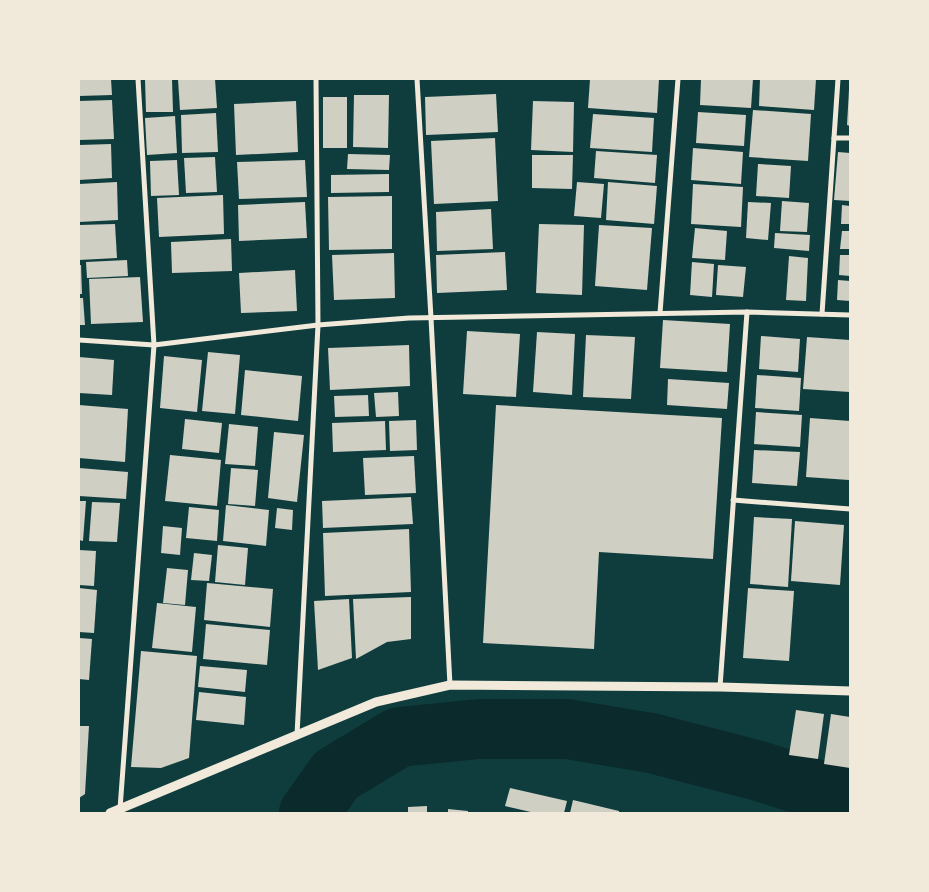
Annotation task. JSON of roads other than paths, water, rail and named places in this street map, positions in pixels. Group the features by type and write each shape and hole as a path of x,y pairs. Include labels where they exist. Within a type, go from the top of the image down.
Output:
{"street":[{"path":"120,809 154,344 138,79"},
{"path":"297,735 318,325 316,79"},
{"path":"417,79 450,685"},
{"path":"660,313 678,79"},
{"path":"822,314 838,79"},
{"path":"834,138 850,138"},
{"path":"79,340 154,344 318,325 409,318 747,312 850,315"},
{"path":"720,687 747,312"},
{"path":"733,500 850,509"},
{"path":"110,813 376,702 450,685 720,687 850,691"}],"waterway":[{"path":"309,813 336,775 399,737 479,729 567,729 651,743 759,771 850,800"}]}
